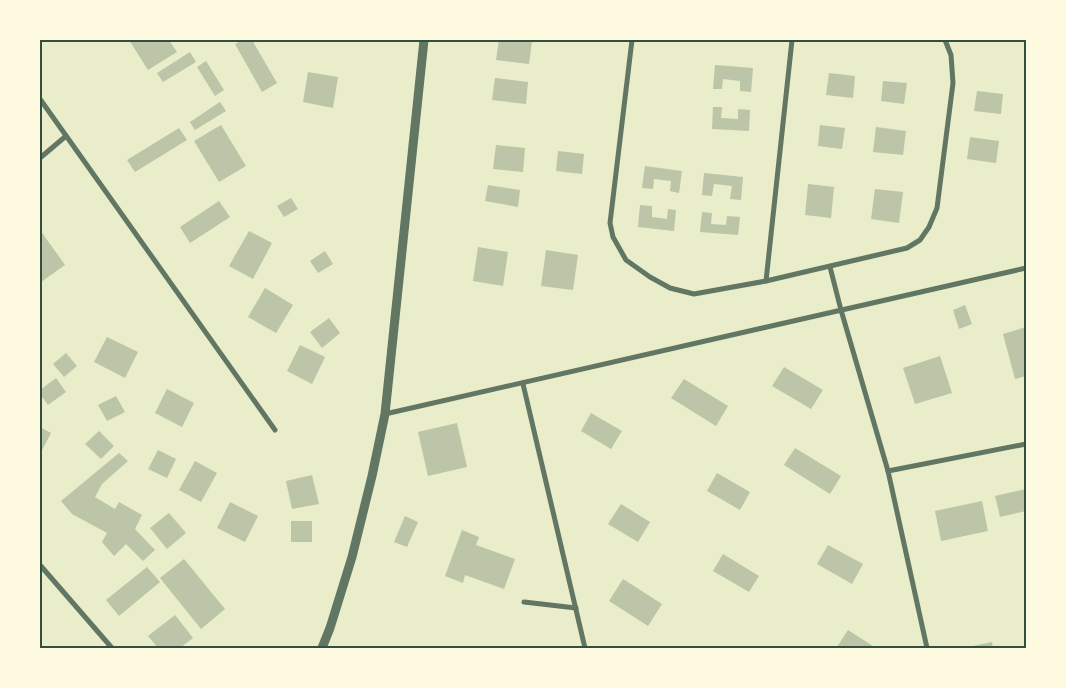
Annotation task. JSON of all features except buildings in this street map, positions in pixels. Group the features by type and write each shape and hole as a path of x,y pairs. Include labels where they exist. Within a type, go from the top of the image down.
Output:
{"street":[{"path":"322,648 352,557 385,414 424,40"},
{"path":"632,40 610,223 613,237 626,260 650,277 670,288 694,294 830,267 907,248 920,240 930,227 937,208 954,82 951,55 945,40"},
{"path":"766,281 792,40"},
{"path":"40,99 276,430"},
{"path":"40,158 66,136"},
{"path":"830,267 888,471 927,648"},
{"path":"385,414 1026,268"},
{"path":"523,384 585,648"},
{"path":"888,471 1026,444"},
{"path":"40,565 112,648"},
{"path":"524,602 576,608"}]}
